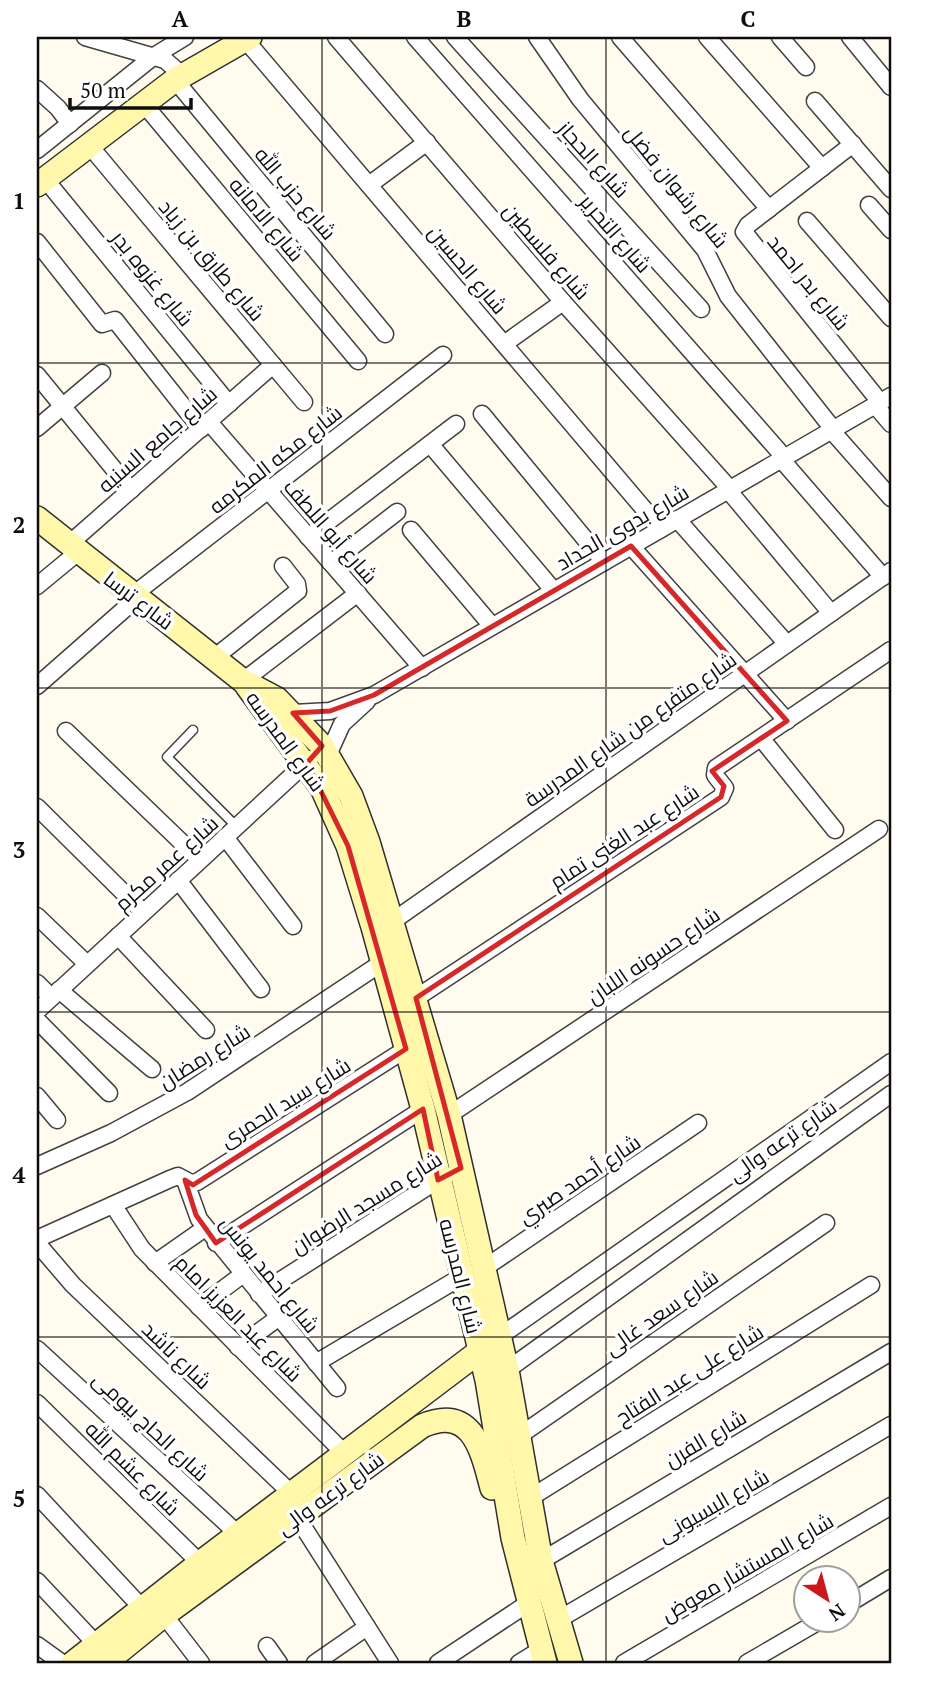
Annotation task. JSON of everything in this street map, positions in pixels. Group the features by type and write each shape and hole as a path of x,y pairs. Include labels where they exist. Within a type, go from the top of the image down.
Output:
{"main road":[{"path":"41,182 178,77 246,38"},
{"name":"شارع ترسا","path":"37,519 243,681"},
{"name":"شارع المدرسه","path":"243,681 277,699 325,750 360,819 393,921 449,1115 507,1370 541,1561 556,1621 571,1663"},
{"name":"شارع المدرسه","path":"243,681 307,763 341,828 383,962 423,1109 480,1351 513,1538 527,1604 542,1656"},
{"name":"شارع ترعه والى","path":"101,1654 142,1608 480,1351"},
{"name":"شارع ترعه والى","path":"73,1663 101,1654 164,1615 422,1426 436,1420 450,1420 465,1426 476,1437 497,1505 513,1538"}],"street":[{"name":"شارع حزب الله","path":"85,37 154,56 174,66 178,77 385,334"},
{"path":"37,150 154,56 185,37"},
{"name":"شارع فلسطين","path":"336,37 563,302 729,490 831,613"},
{"name":"شارع التحرير","path":"415,37 887,574"},
{"name":"شارع الحجاز","path":"455,37 701,309"},
{"name":"شارع رشوان فضل","path":"537,37 580,99 705,250 728,296 832,430 891,498"},
{"path":"620,37 769,209"},
{"path":"708,37 822,168"},
{"path":"780,37 806,67"},
{"path":"850,37 891,87"},
{"name":"شارع الحسين","path":"246,38 662,529"},
{"path":"37,89 58,108 70,124"},
{"name":"شارع الامانه","path":"113,89 135,109 358,361"},
{"path":"815,101 891,189"},
{"path":"369,185 427,142"},
{"name":"شارع طارق بن زياد","path":"89,145 304,402"},
{"name":"شارع بدر احمد","path":"853,145 744,228 745,237 882,401"},
{"name":"شارع غزوه بدر","path":"41,182 229,404"},
{"path":"869,205 891,230"},
{"path":"807,221 891,317"},
{"name":"شارع أبو اللطف","path":"37,242 102,324 115,320 205,425 268,491 422,667"},
{"path":"504,344 563,302"},
{"name":"شارع مكه المكرمه","path":"37,686 135,597 443,355"},
{"name":"شارع جامع السنيه","path":"73,549 131,490 274,365"},
{"path":"37,428 102,373"},
{"path":"37,375 131,490"},
{"path":"882,401 891,424"},
{"name":"شارع بدوى الحداد","path":"293,713 330,711 374,695 882,401"},
{"path":"482,414 604,562"},
{"path":"308,537 456,424"},
{"path":"430,444 554,591"},
{"path":"331,563 397,512"},
{"path":"677,519 787,644"},
{"path":"411,530 492,626"},
{"path":"631,546 787,721"},
{"path":"37,586 73,549"},
{"path":"214,658 298,591 297,584 282,566"},
{"name":"شارع متفرع من شارع المدرسة","path":"393,921 887,574"},
{"path":"243,681 358,593"},
{"name":"شارع عبد الغنى تمام","path":"416,998 721,797 724,788 715,775 716,768 891,650"},
{"name":"شارع بدوى الحداد","path":"325,750 342,724 374,695"},
{"path":"66,732 200,860"},
{"path":"761,738 835,830"},
{"name":"شارع عمر مكرم","path":"37,1011 307,763 325,750"},
{"path":"37,807 143,912"},
{"name":"شارع حسونه اللبان","path":"449,1115 879,830"},
{"path":"231,832 293,926"},
{"path":"178,880 261,989"},
{"path":"37,916 87,964"},
{"path":"118,936 206,1030"},
{"name":"شارع رمضان","path":"37,1166 111,1133 187,1092 383,962"},
{"path":"37,983 152,1069"},
{"path":"37,1020 109,1093"},
{"name":"شارع سيد الحمرى","path":"113,1205 178,1176 197,1182 406,1049"},
{"name":"شارع ترعه والى","path":"499,1338 891,1062"},
{"name":"شارع ترعه والى","path":"507,1370 891,1094"},
{"path":"37,1096 57,1120"},
{"path":"216,1243 423,1109"},
{"name":"شارع أحمد صبري","path":"483,1269 698,1123"},
{"name":"شارع مسجد الرضوان","path":"259,1294 461,1168"},
{"name":"شارع احمد يونس","path":"185,1180 194,1199 196,1215 205,1228 337,1388"},
{"path":"37,1241 113,1205"},
{"name":"شارع عبد العزيز امام","path":"113,1205 142,1250 345,1454"},
{"name":"شارع سعد غالى","path":"519,1436 826,1223"},
{"path":"155,1263 205,1228"},
{"name":"شارع ناشد","path":"37,1241 72,1285 292,1494"},
{"path":"199,1307 242,1275"},
{"path":"316,1363 461,1277"},
{"name":"شارع على عبد الفتاح","path":"530,1498 871,1284"},
{"path":"238,1348 278,1318"},
{"name":"شارع الحاج بيومى","path":"37,1349 238,1534"},
{"name":"شارع الفرن","path":"541,1561 891,1352"},
{"name":"شارع عشم الله","path":"37,1403 200,1563"},
{"name":"شارع البسيونى","path":"556,1621 891,1426"},
{"path":"37,1495 142,1608"},
{"name":"شارع المستشار معوض","path":"624,1663 891,1506"},
{"path":"297,1517 390,1663"},
{"path":"862,1596 891,1578"},
{"path":"37,1581 101,1654"},
{"path":"449,1660 527,1604"},
{"path":"164,1615 201,1663"},
{"path":"315,1663 367,1627"},
{"path":"747,1663 796,1634"},
{"path":"37,1645 62,1663"},
{"path":"267,1646 279,1663"},
{"path":"519,1663 542,1656"}],"lane":[{"path":"193,730 167,757 231,832"}],"highlighted area":[{"path":"631,546 787,721 712,771 724,786 721,797 416,998 461,1168 438,1180 423,1109 216,1243 196,1215 185,1180 193,1185 406,1049 348,846 307,763 322,746 293,713 330,711 374,695"}]}
